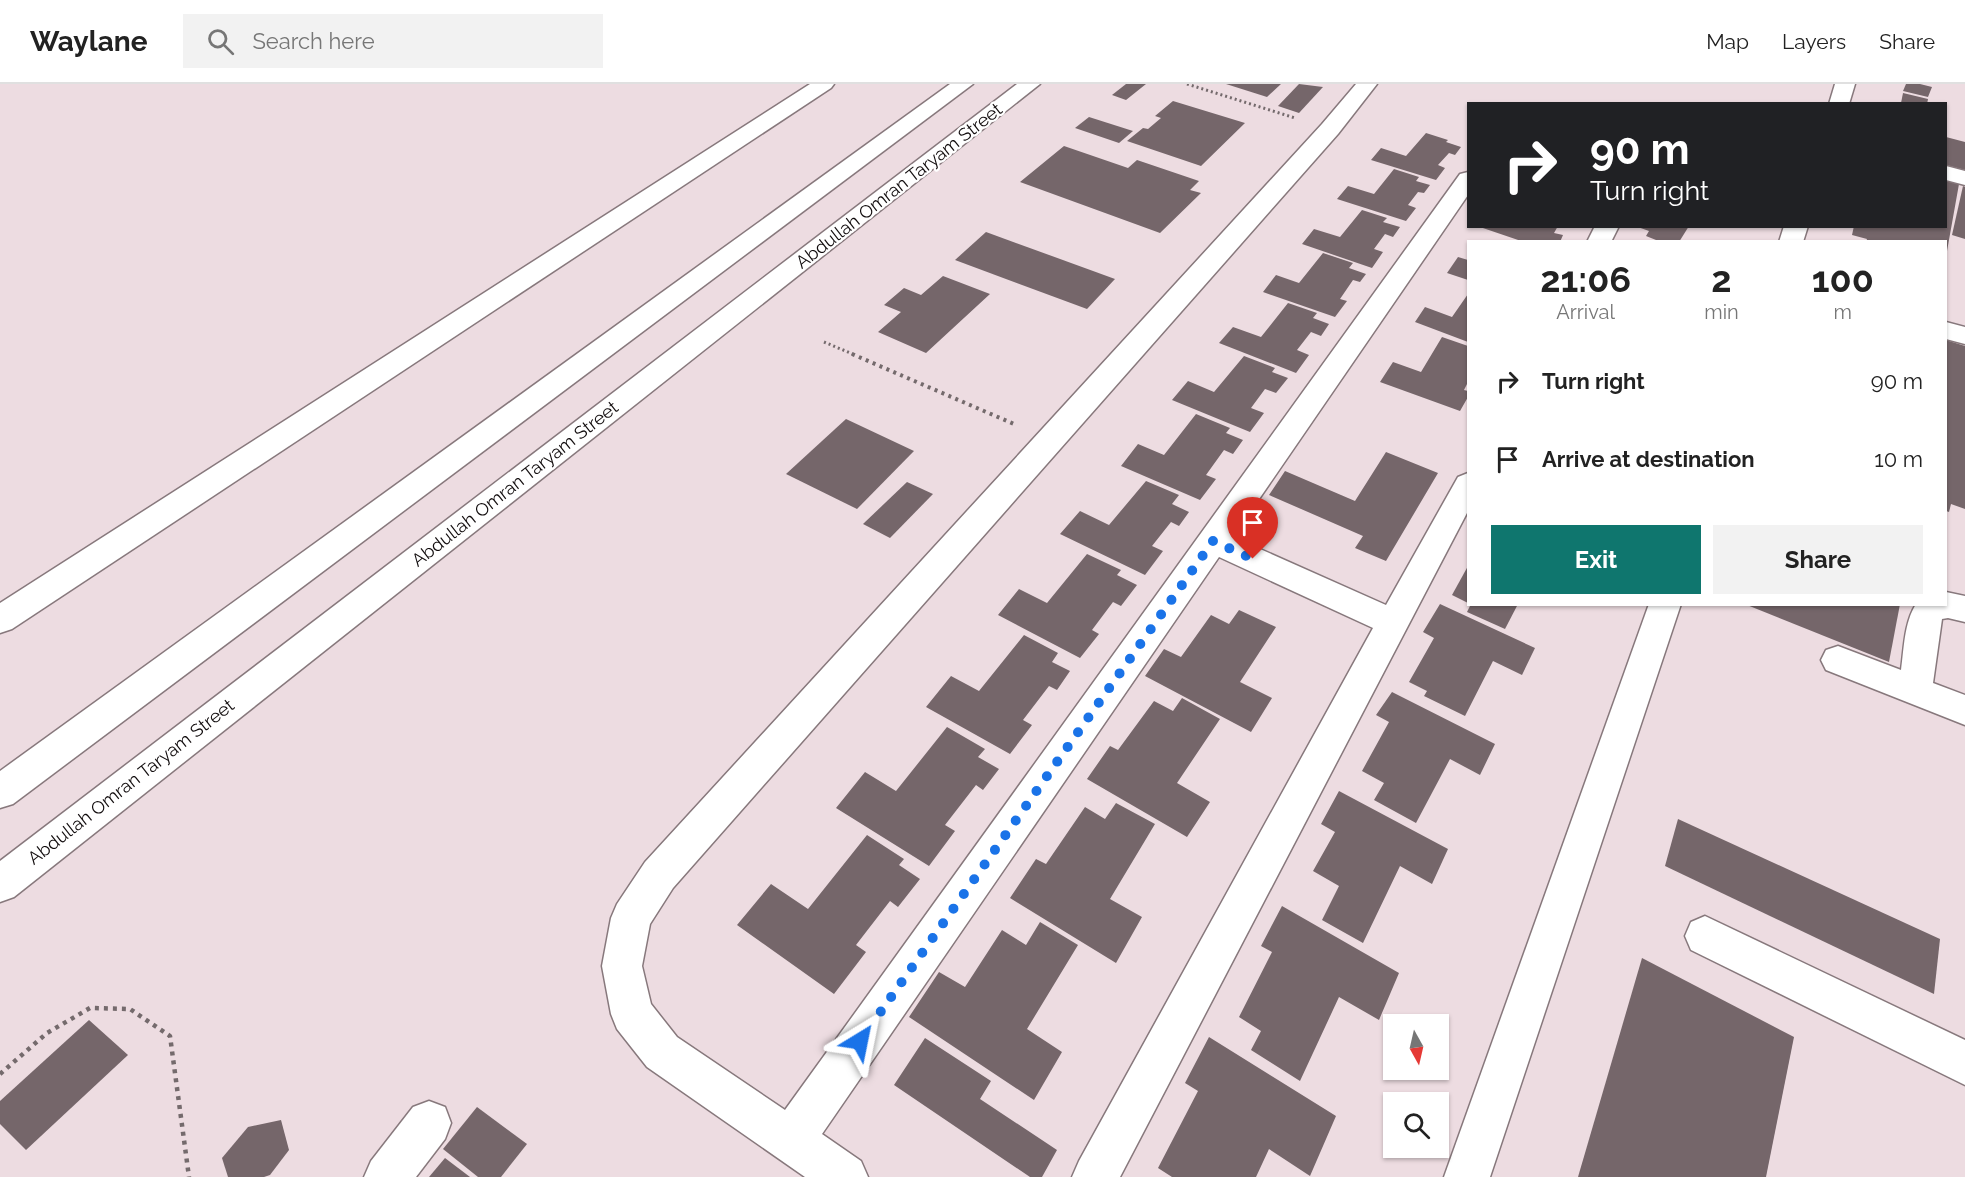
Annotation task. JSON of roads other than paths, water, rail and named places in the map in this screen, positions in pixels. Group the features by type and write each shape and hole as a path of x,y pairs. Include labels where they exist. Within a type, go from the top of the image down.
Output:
{"street":[{"path":"0,620 824,84"},
{"path":"0,792 963,84"},
{"name":"Abdullah Omran Taryam Street","path":"0,884 1030,84"},
{"path":"845,1177 662,1052 632,1014 622,966 631,918 659,875 1330,129 1367,84"},
{"path":"1840,102 1845,84"},
{"path":"1947,173 1965,178"},
{"path":"791,1140 1467,180"},
{"path":"1947,330 1965,336"},
{"path":"1095,1177 1467,486"},
{"path":"1213,541 1394,623"},
{"path":"1947,605 1965,609"},
{"path":"1467,1177 1664,606"},
{"path":"1915,691 1926,616 1929,609 1936,606"},
{"path":"1838,660 1965,710"},
{"path":"1704,936 1965,1063"},
{"path":"387,1177 429,1123"}]}
